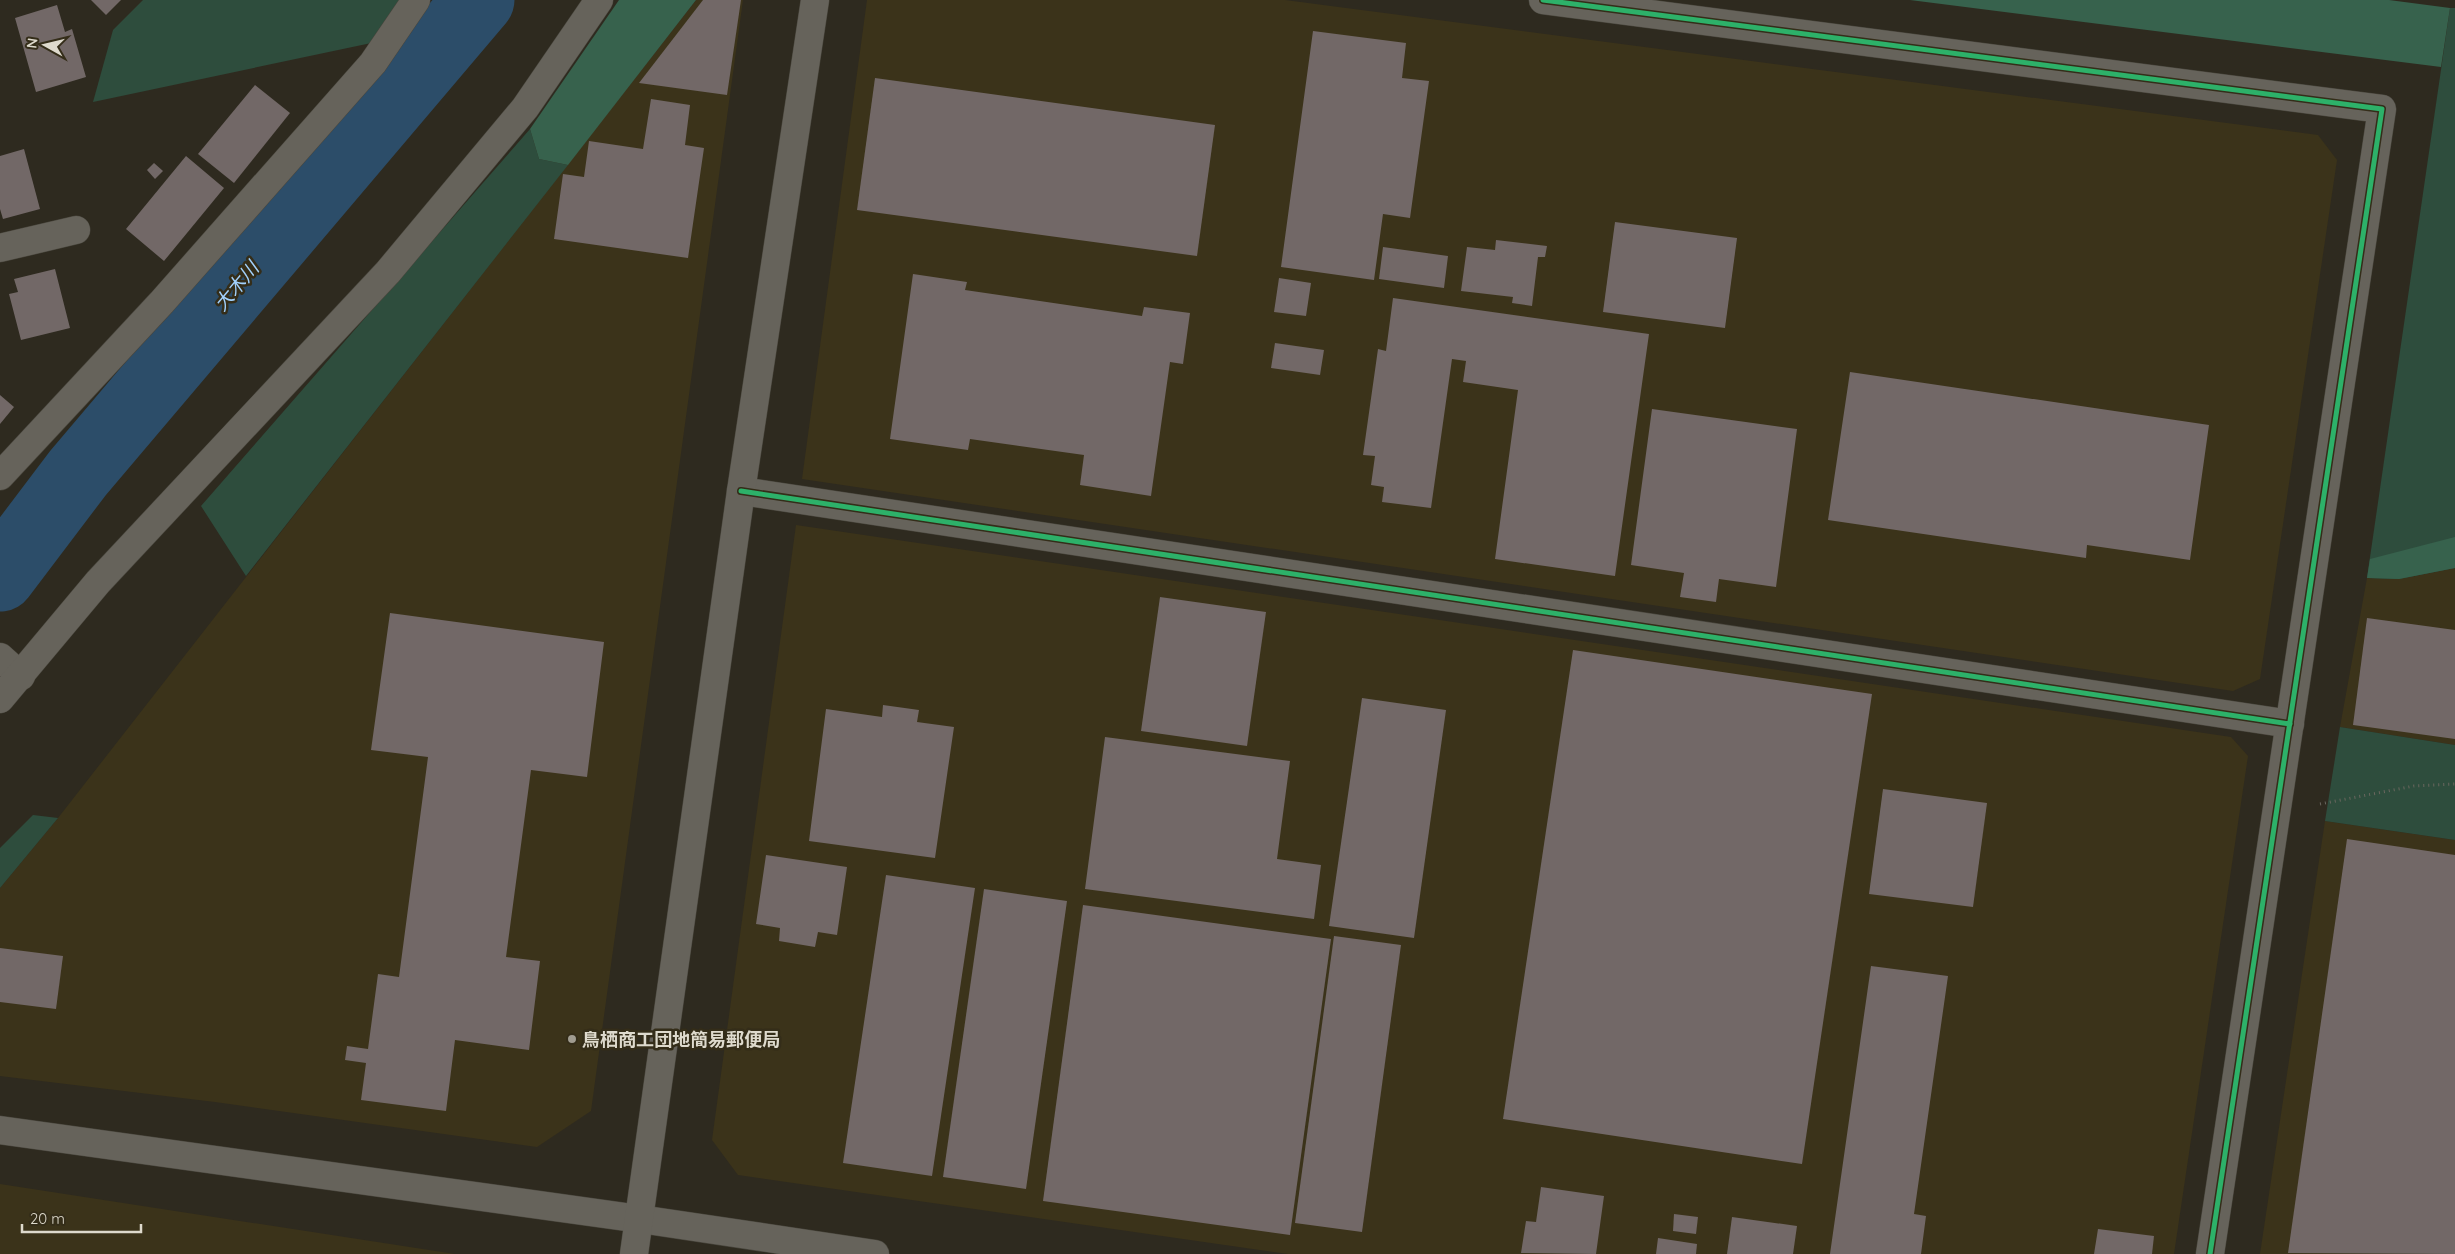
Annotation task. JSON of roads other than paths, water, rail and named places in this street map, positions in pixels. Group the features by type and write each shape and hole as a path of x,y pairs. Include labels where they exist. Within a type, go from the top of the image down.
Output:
{"street":[{"path":"0,476 162,302 373,63 416,0"},
{"path":"0,699 9,665 98,582 388,272 525,108 599,0"},
{"path":"634,1254 741,492 815,0"},
{"path":"1543,0 2382,109 2210,1254"},
{"path":"0,248 76,230"},
{"path":"741,492 2290,724"},
{"path":"0,1130 640,1219 874,1254"}],"waterway":[{"name":"大木川","path":"0,576 78,473 479,0"}],"place":[{"name":"鳥栖商工団地簡易郵便局","path":"572,1039"}]}
